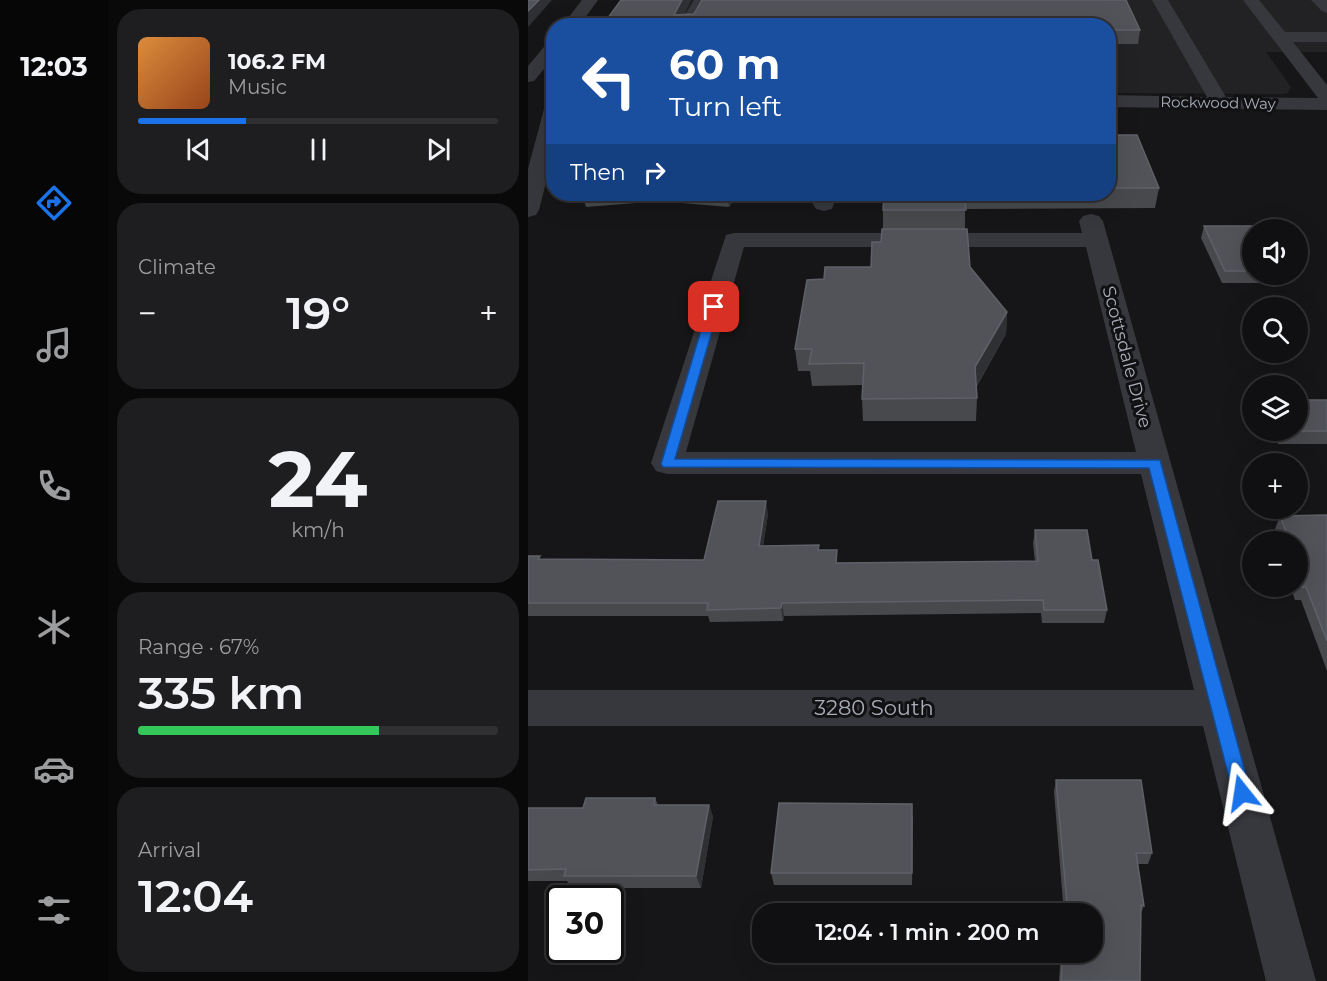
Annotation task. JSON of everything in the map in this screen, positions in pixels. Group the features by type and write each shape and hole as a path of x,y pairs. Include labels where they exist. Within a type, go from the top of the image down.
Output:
{"street":[{"path":"576,18 590,0"},
{"path":"691,18 702,0"},
{"path":"1160,0 1221,103"},
{"path":"1251,0 1327,97"},
{"path":"1319,0 1327,8"},
{"path":"1280,37 1327,37"},
{"path":"528,77 546,56"},
{"path":"1116,84 1210,85"},
{"name":"Rockwood Way","path":"1116,101 1327,104"},
{"path":"528,210 546,123"},
{"name":"Scottsdale Drive","path":"1155,464 667,464 734,240 1093,230 1220,708 1291,981"},
{"name":"3280 South","path":"528,708 1220,708"}],"shaded area":[{"path":"692,0 1327,0 1327,52 1266,52 1291,87 1288,93 1283,94 1116,93 1116,18 682,18"}],"building":[{"path":"528,0 539,0 528,11"},
{"path":"621,0 682,0 674,15 694,14 702,0 1126,0 1140,30 1116,30 1116,18 608,18"},
{"path":"1116,135 1137,135 1159,188 1116,188"},
{"path":"884,201 965,201 966,210 883,210"},
{"path":"1204,226 1242,226 1242,271 1225,271"},
{"path":"882,229 967,229 970,267 1007,312 975,367 977,398 862,399 864,363 809,364 812,349 795,349 807,280 824,279 825,267 871,267 872,242 881,242"},
{"path":"1308,400 1327,400 1327,431 1308,431"},
{"path":"718,501 766,501 759,546 819,545 818,550 837,550 836,563 1038,561 1035,530 1087,530 1092,560 1098,560 1107,610 1044,610 1043,600 782,603 781,608 707,610 708,603 528,603 528,556 540,556 538,559 704,560"},
{"path":"1308,515 1327,515 1327,641 1308,592 1308,531 1286,531 1281,519 1308,519"},
{"path":"1056,780 1141,780 1152,853 1136,853 1144,906 1141,905 1140,981 1061,981 1062,963 1103,963 1103,903 1067,903"},
{"path":"586,798 655,798 654,805 709,805 696,876 564,876 566,869 528,870 528,808 583,808"},
{"path":"779,803 912,804 912,873 771,873"}],"route":[{"path":"714,307 667,464 1155,464 1242,793"}]}
